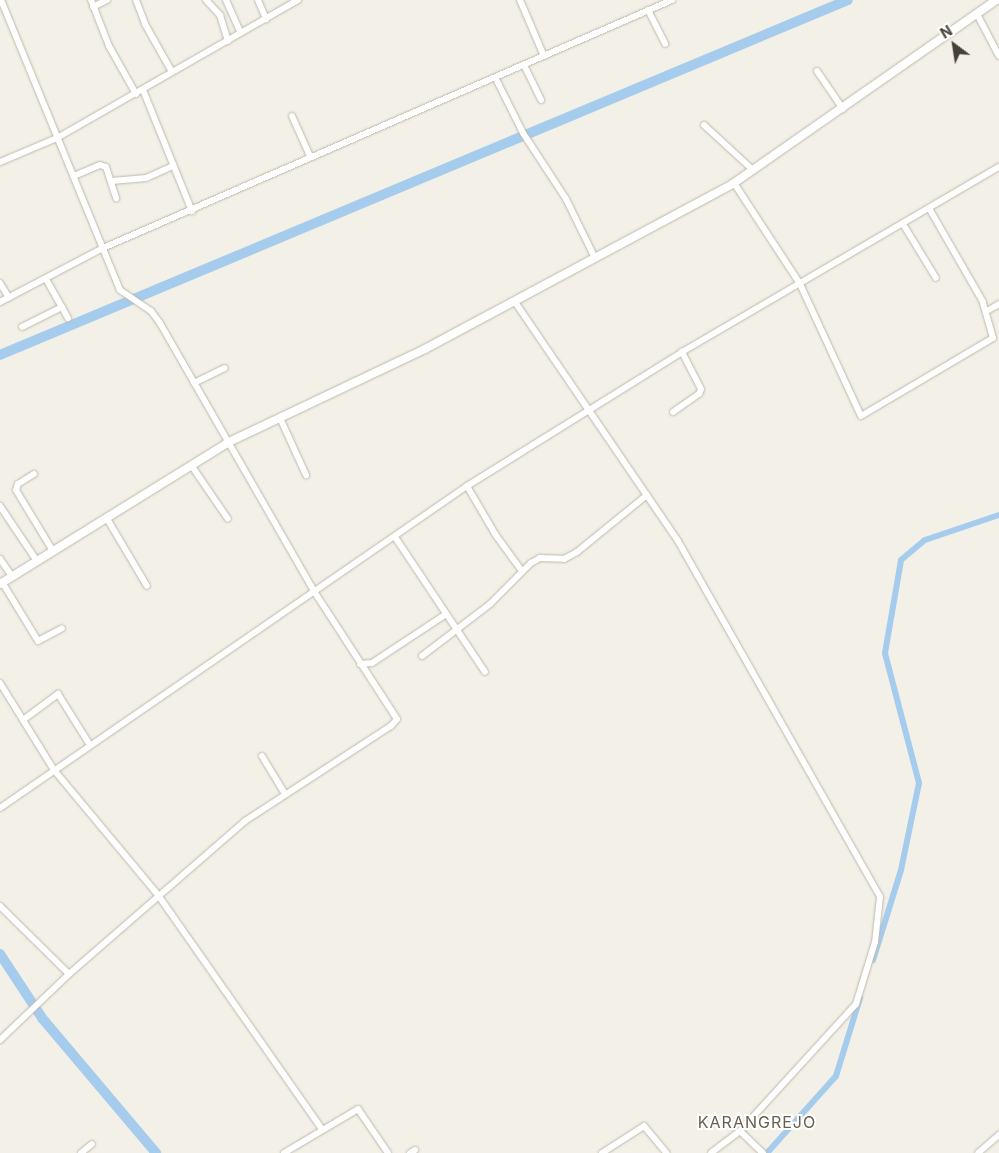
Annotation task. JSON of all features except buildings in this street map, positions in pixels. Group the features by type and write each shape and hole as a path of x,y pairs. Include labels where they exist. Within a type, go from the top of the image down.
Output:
{"street":[{"path":"0,1040 69,974 244,821 396,721 314,591 150,311 128,298 120,290 74,176 3,15 1,0"},
{"path":"107,0 92,3 109,46 136,94"},
{"path":"136,0 145,24 172,72"},
{"path":"206,0 217,9 228,41"},
{"path":"226,0 241,34"},
{"path":"258,0 266,19"},
{"path":"0,162 57,138 298,0"},
{"path":"520,0 544,56"},
{"path":"0,302 103,248 192,211 310,156 496,79 672,0"},
{"path":"62,628 38,641 1,583 227,443 349,388 515,302 734,183 978,16 996,0"},
{"path":"648,10 666,44"},
{"path":"978,16 999,56"},
{"path":"524,66 542,100"},
{"path":"817,71 842,109"},
{"path":"496,79 523,133 566,199 595,258"},
{"path":"143,90 192,211"},
{"path":"292,116 310,156"},
{"path":"704,125 753,170"},
{"path":"74,176 104,166 109,170 116,198"},
{"path":"112,181 146,178 173,166"},
{"path":"0,808 314,591 395,538 467,486 682,352 999,167"},
{"path":"734,183 800,284 862,416 990,342 993,335 987,311 929,208"},
{"path":"903,224 936,278"},
{"path":"46,279 68,318"},
{"path":"0,282 9,298"},
{"path":"515,302 647,495 713,601 880,897 875,942 856,1004 740,1131 711,1153"},
{"path":"987,311 999,304"},
{"path":"22,327 62,307"},
{"path":"673,412 699,394 701,389 682,352"},
{"path":"194,384 225,368"},
{"path":"280,418 306,474"},
{"path":"191,465 228,520"},
{"path":"34,474 18,484 17,494 53,551"},
{"path":"467,486 495,534 522,571"},
{"path":"422,656 490,604 522,571 540,558 564,559 576,552 647,495"},
{"path":"0,506 37,561"},
{"path":"106,518 147,586"},
{"path":"395,538 485,672"},
{"path":"0,559 12,576"},
{"path":"360,664 372,663 446,614"},
{"path":"0,683 54,770 158,895 322,1128"},
{"path":"23,720 58,694 90,745"},
{"path":"262,756 285,794"},
{"path":"0,906 69,974"},
{"path":"284,1153 322,1128 360,1109 388,1153"},
{"path":"602,1153 644,1126 667,1153"},
{"path":"740,1131 761,1152"},
{"path":"978,1153 999,1135"},
{"path":"81,1153 92,1144"}],"waterway":[{"path":"0,355 848,0"},
{"path":"873,960 901,870 919,783 885,653 901,560 925,540 999,515"},
{"path":"0,954 42,1018 156,1153"},
{"path":"767,1153 836,1076 860,998"}],"district":[{"name":"KARANGREJO","path":"757,1122"}]}
